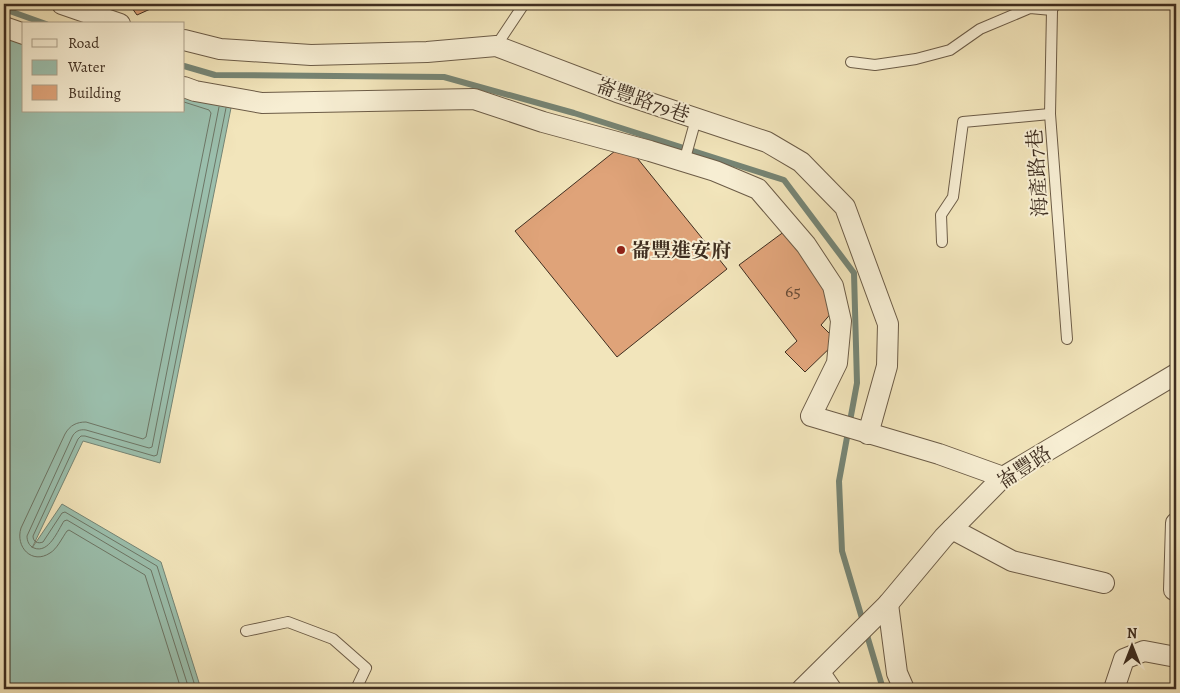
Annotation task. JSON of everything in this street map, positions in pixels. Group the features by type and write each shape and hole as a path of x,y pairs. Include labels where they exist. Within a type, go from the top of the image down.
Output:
{"street":[{"path":"62,4 114,22"},
{"path":"4,27 22,33"},
{"name":"崙豐路79巷","path":"185,40 220,49 311,55 427,52 496,46 617,92 767,142 801,162 845,207 888,324 887,366 868,434"},
{"path":"185,87 195,91 262,102 474,99 543,122 715,171 758,189 806,245 833,286 841,321 837,363 811,416 939,454 1003,477"},
{"name":"崙豐路","path":"826,666 882,609 952,529 1003,477 1176,374"},
{"path":"1174,590 1176,523"},
{"path":"952,529 1012,561 1104,583"},
{"path":"882,609 897,673 904,689"},
{"path":"1114,689 1124,659 1144,651 1176,657"},
{"path":"802,689 826,666"},
{"path":"826,666 831,689"}],"lane":[{"path":"496,46 524,4"},
{"path":"851,62 875,65 925,57 950,50 980,29 1030,8 1054,7"},
{"name":"海產路7巷","path":"1054,7 1050,114 1067,339"},
{"path":"942,242 941,215 953,197 963,122 1050,114"},
{"path":"684,162 696,119"},
{"path":"246,631 288,622 333,639 366,668 356,689"}],"water":[{"path":"4,27 22,33 22,112 185,112 185,83 233,98 160,463 83,441 32,548 62,504 161,562 201,689 4,689"}],"building":[{"path":"129,4 156,4 157,6 137,15"},
{"name":"崙豐進安府","path":"625,143 727,269 617,357 515,231"},
{"path":"785,231 822,270 833,311 821,325 837,341 805,372 785,352 797,341 739,265"}],"waterway":[{"path":"4,9 40,22"},
{"path":"185,66 215,75 444,77 574,113 784,180 854,273 857,383 839,481 842,551 883,689"}],"place":[{"name":"崙豐進安府","path":"621,250"}]}
